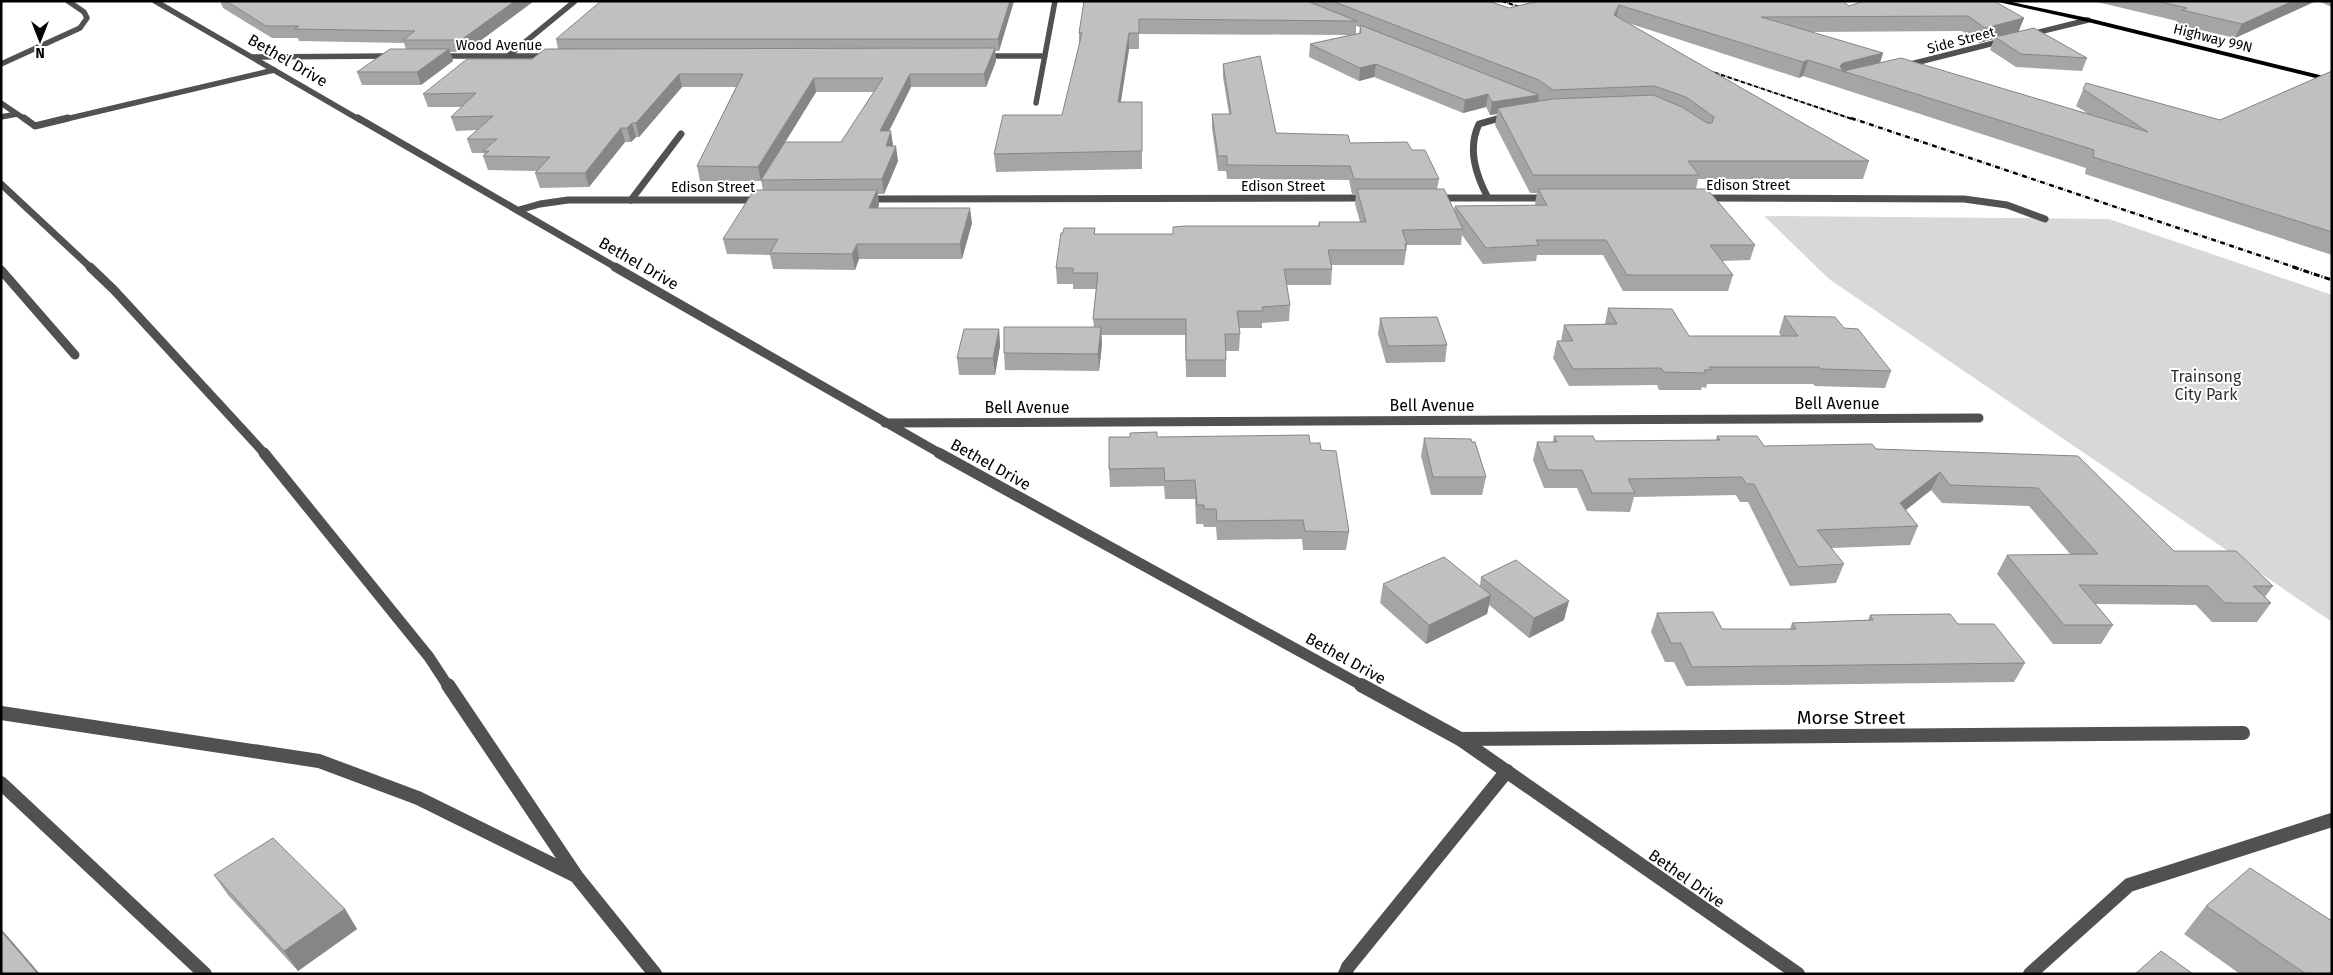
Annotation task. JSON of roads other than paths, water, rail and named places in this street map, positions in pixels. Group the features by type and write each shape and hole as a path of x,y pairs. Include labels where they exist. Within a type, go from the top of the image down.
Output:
{"main road":[{"name":"Highway 99N","path":"1997,1 2088,20 2332,80"},
{"name":"Highway 99N","path":"2026,1 2088,20"}],"street":[{"path":"1,64 80,28 87,18 84,12 68,1"},
{"name":"Bethel Drive","path":"155,1 885,423 1460,739 1798,974"},
{"path":"508,56 575,1"},
{"path":"1036,103 1054,1"},
{"name":"Side Street","path":"2021,36 2088,20"},
{"name":"Side Street","path":"1897,68 2011,38"},
{"path":"253,57 401,56"},
{"name":"Wood Avenue","path":"430,56 557,56"},
{"path":"975,56 1044,56"},
{"path":"1,103 35,126 274,70"},
{"path":"1,117 17,114"},
{"path":"1488,198 1478,173 1473,149 1474,138 1480,124 1513,115"},
{"path":"631,200 681,134"},
{"path":"1,184 114,290 279,468 429,657 577,877 654,974"},
{"name":"Edison Street","path":"855,200 1378,198"},
{"path":"1428,198 1556,198"},
{"name":"Edison Street","path":"1694,198 1964,199 2007,206 2045,219"},
{"name":"Edison Street","path":"519,210 553,201 769,200"},
{"path":"1,270 75,355"},
{"name":"Bell Avenue","path":"885,423 1980,418"},
{"path":"1,713 319,761 356,772 419,799 577,877"},
{"name":"Morse Street","path":"1460,739 2243,733"},
{"path":"1345,974 1348,967 1390,914 1507,771"},
{"path":"1,783 205,974"},
{"path":"2030,974 2130,884 2332,820"}],"railway":[{"path":"1502,1 1531,11"},
{"path":"1701,68 1855,120"},
{"path":"1851,118 2297,268"},
{"path":"2293,267 2332,280"}],"park label":[{"name":"Trainsong City Park","path":"2206,385"}]}
